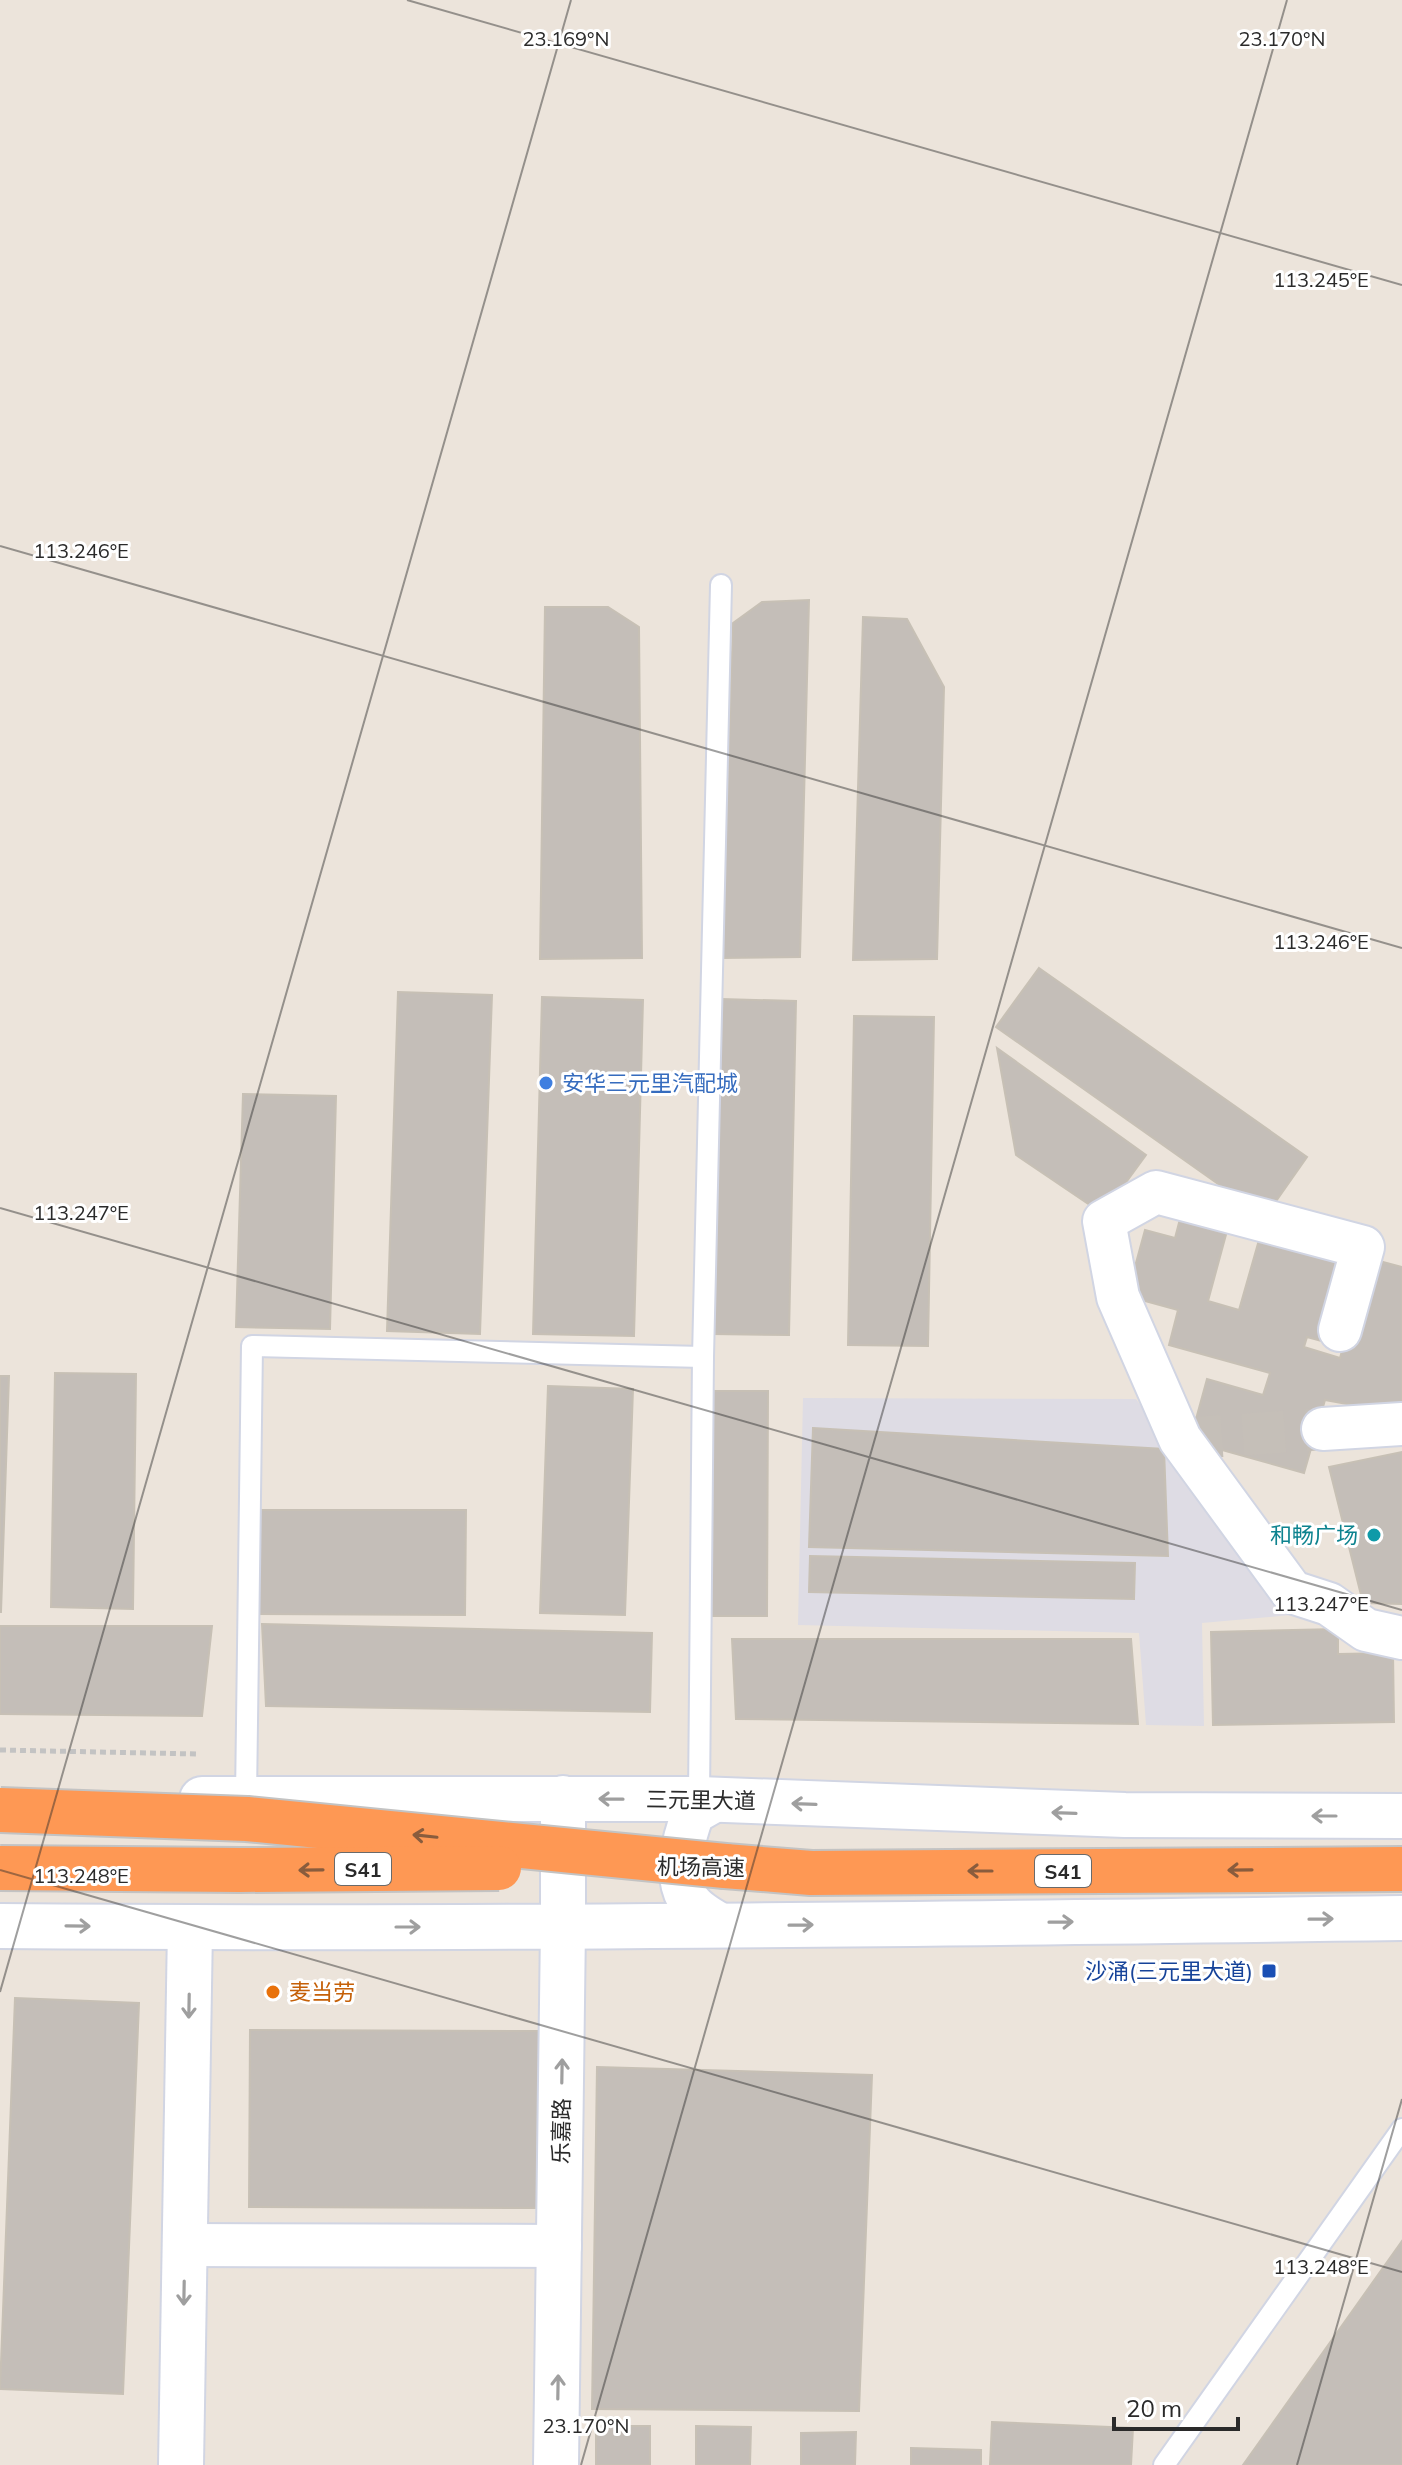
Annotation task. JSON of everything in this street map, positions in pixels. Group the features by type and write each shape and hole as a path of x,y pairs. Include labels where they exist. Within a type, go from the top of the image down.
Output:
{"highway":[{"path":"0,1810 247,1819 725,1866"},
{"name":"机场高速","path":"0,1868 240,1870 725,1866 811,1873 1402,1869"}],"main road":[{"name":"三元里大道","path":"0,1803 246,1798 563,1798 1125,1815 1402,1816"},
{"name":"乐嘉路","path":"556,2465 563,1798"},
{"path":"0,1926 723,1926 1402,1918"},
{"path":"181,2465 190,1928"}],"street":[{"path":"1340,1330 1363,1247 1156,1192 1104,1221 1118,1297 1180,1439 1292,1592 1329,1604 1366,1630 1402,1638"},
{"path":"1323,1429 1402,1424"},
{"path":"708,1800 693,1813 683,1841 681,1879 688,1899 702,1914 723,1926"},
{"path":"185,2245 560,2246"}],"lane":[{"path":"708,1800 703,1357 721,585"},
{"path":"246,1798 252,1346 703,1357"},
{"path":"1164,2465 1402,2129"}],"path":[{"path":"0,1750 246,1755"}],"shaded area":[{"path":"803,1398 1136,1399 1291,1615 1202,1623 1204,1726 1146,1725 1139,1633 798,1625"}],"building":[{"path":"809,600 800,957 722,958 733,623 762,602"},
{"path":"545,607 608,607 639,627 642,958 540,959"},
{"path":"863,617 907,619 944,687 937,959 853,960"},
{"path":"1039,968 1307,1157 1265,1217 996,1027"},
{"path":"398,992 492,995 480,1334 387,1331"},
{"path":"542,997 643,1000 634,1336 533,1334"},
{"path":"721,999 796,1001 789,1335 713,1334"},
{"path":"854,1016 934,1017 928,1346 848,1345"},
{"path":"997,1048 1146,1155 1103,1214 1016,1155"},
{"path":"243,1094 336,1096 330,1329 236,1327"},
{"path":"1180,1219 1227,1231 1208,1301 1239,1310 1263,1226 1354,1251 1329,1343 1307,1337 1304,1347 1340,1358 1368,1258 1402,1267 1402,1414 1325,1400 1304,1473 1190,1441 1207,1379 1263,1395 1270,1373 1169,1345 1178,1310 1127,1296 1145,1230 1175,1238"},
{"path":"55,1373 136,1374 133,1609 51,1607"},
{"path":"0,1376 9,1376 1,1612 0,1612"},
{"path":"548,1386 633,1389 625,1615 540,1613"},
{"path":"712,1391 768,1391 767,1616 712,1616"},
{"path":"813,1428 1164,1449 1168,1556 809,1547"},
{"name":"和畅广场","path":"1402,1452 1402,1604 1363,1603 1329,1467"},
{"path":"258,1510 466,1510 465,1615 257,1614"},
{"path":"810,1556 1135,1563 1134,1599 809,1592"},
{"path":"262,1624 652,1633 650,1712 266,1706"},
{"path":"0,1626 212,1626 202,1716 0,1714"},
{"path":"1338,1629 1338,1654 1393,1653 1394,1722 1213,1725 1211,1632"},
{"path":"732,1639 1131,1639 1138,1724 736,1719"},
{"path":"15,1998 139,2003 123,2394 0,2389"},
{"path":"250,2030 541,2031 540,2208 249,2207"},
{"path":"597,2067 872,2075 859,2411 592,2409"},
{"path":"1402,2241 1402,2465 1243,2465"},
{"path":"992,2422 1133,2428 1131,2465 990,2465"},
{"path":"596,2426 650,2426 650,2465 596,2465"},
{"path":"696,2426 751,2427 750,2465 696,2465"},
{"path":"856,2432 855,2465 801,2465 801,2433"},
{"path":"911,2448 981,2450 981,2465 911,2465"}],"tunnel":[{"path":"1180,1439 1323,1429"}],"place":[{"name":"安华三元里汽配城","path":"546,1083"},
{"name":"和畅广场","path":"1374,1535"},
{"name":"沙涌(三元里大道)","path":"1269,1971"},
{"name":"麦当劳","path":"273,1992"}]}
